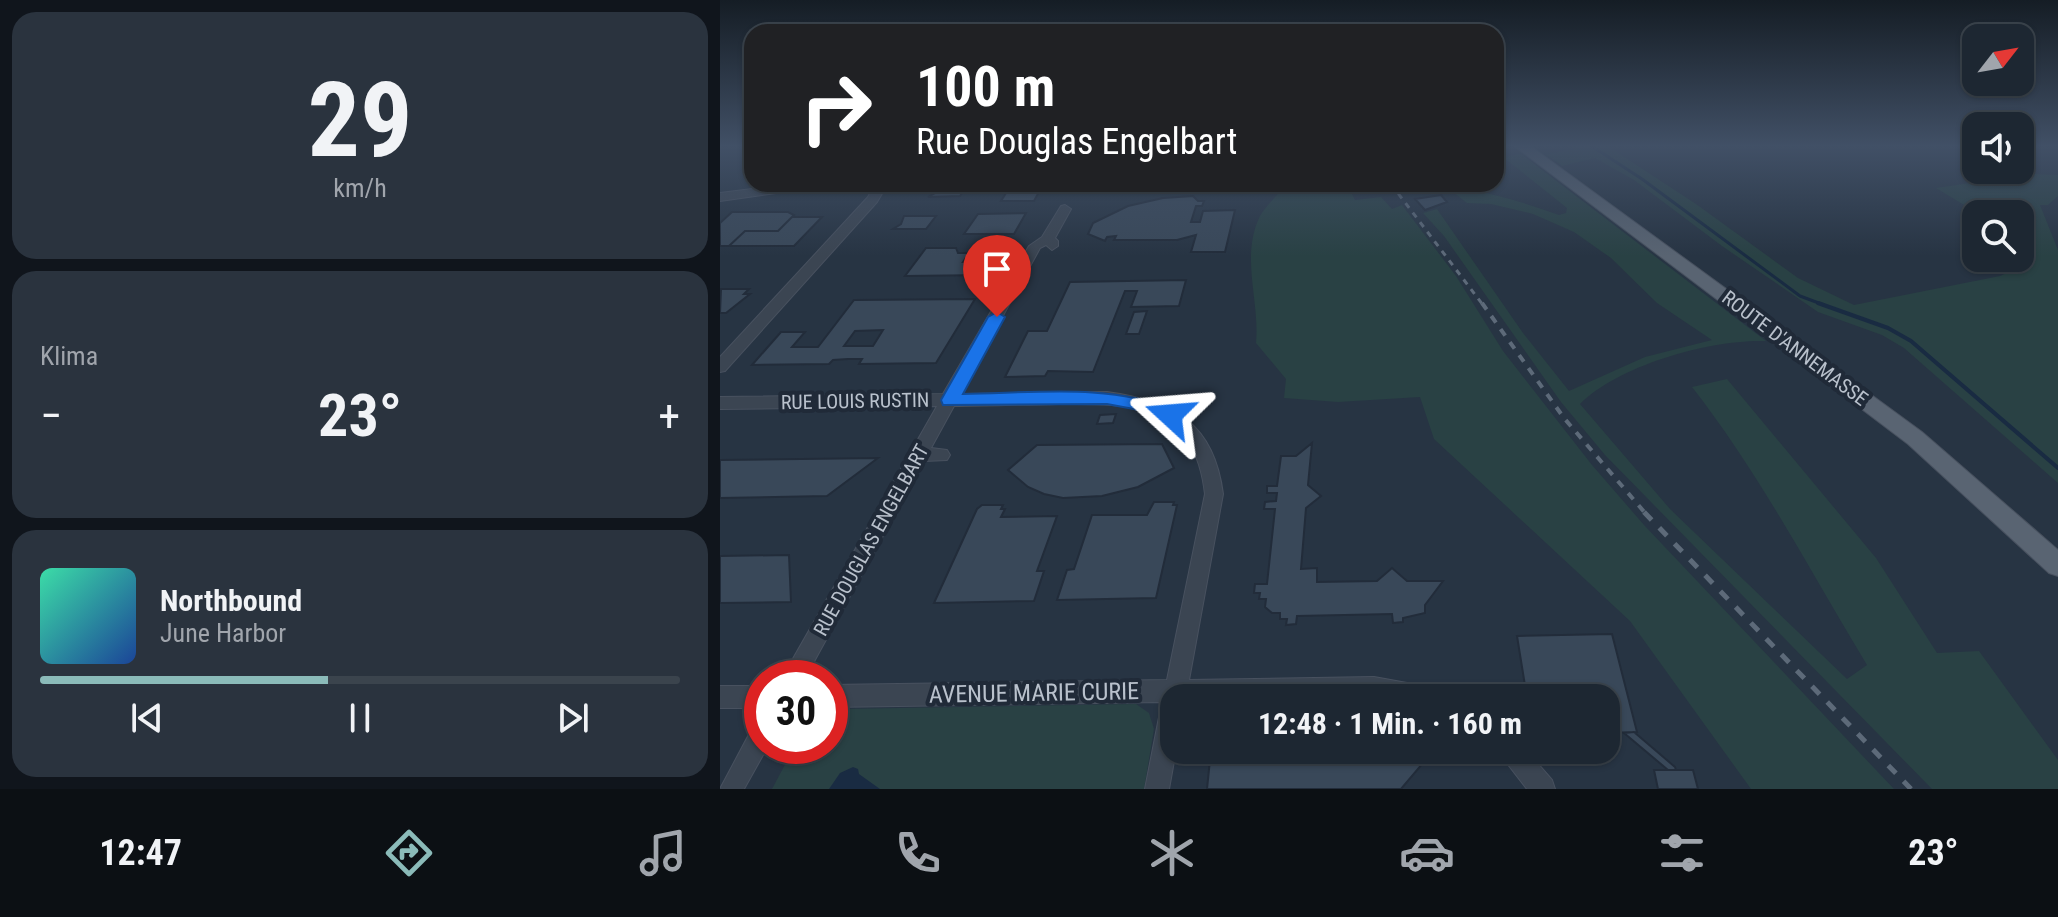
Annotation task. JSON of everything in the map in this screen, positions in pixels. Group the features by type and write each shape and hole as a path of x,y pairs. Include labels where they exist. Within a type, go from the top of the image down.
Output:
{"main road":[{"name":"ROUTE D'ANNEMASSE","path":"1570,182 1915,438 2058,565"}],"street":[{"path":"720,197 760,192"},
{"path":"720,367 877,192"},
{"name":"RUE DOUGLAS ENGELBART","path":"803,660 1037,244 1050,243 1065,209"},
{"path":"1008,297 1026,296"},
{"name":"RUE LOUIS RUSTIN","path":"720,403 1097,398 1125,400 1170,415 1192,432 1209,461 1214,494 1176,684"},
{"path":"919,454 941,455"},
{"name":"AVENUE MARIE CURIE","path":"848,696 1160,691"},
{"path":"720,697 744,697"},
{"path":"731,789 745,764"},
{"name":"RUE LOUIS RUSTIN","path":"1157,789 1162,764"},
{"path":"1522,764 1543,789"}],"green space":[{"path":"1534,182 1557,182 1766,341 1719,345 1667,357 1618,377 1580,404 1670,509 1847,679 1867,665 1762,488 1692,387 1727,379 1876,558 1937,653 1979,651 2058,760 2058,789 1932,789 1605,455 1561,402 1444,236 1423,213 1437,209 1523,333 1569,391 1645,357 1712,340 1657,303 1611,258 1574,232 1533,214 1491,204 1467,203 1453,192 1480,192 1503,197 1559,215 1566,213 1567,208"},
{"path":"1636,182 1662,182 1798,278 1854,305 2008,272 2034,272 2034,200 1962,200 1962,204 1936,188 1963,184 2058,182 2058,196 2048,205 2040,205 2058,250 2058,483 1904,348 1882,335 1818,312"},
{"path":"1279,192 1351,192 1355,200 1381,197 1392,209 1402,205 1456,276 1503,351 1592,465 1644,525 1894,789 1751,789 1630,621 1434,439 1420,397 1338,402 1284,398 1286,379 1256,343 1251,263 1254,232 1264,210"},
{"path":"1136,704 1149,713 1154,729 1144,789 772,789 785,764 848,764 848,709"}],"water":[{"path":"853,767 880,789 829,789 840,773"}],"building":[{"path":"963,192 960,196 928,197 935,193"},
{"path":"1007,192 1039,192 1034,201 1001,201"},
{"path":"1441,195 1447,202 1425,210 1415,199"},
{"path":"1193,196 1198,201 1204,201 1202,206 1196,206 1191,222 1200,222 1203,211 1235,210 1225,252 1191,252 1196,235 1177,240 1114,240 1116,236 1107,237 1105,241 1088,234 1093,223 1128,206 1163,198"},
{"path":"732,212 788,212 794,215 778,231 745,231 729,246 720,246 720,223"},
{"path":"1026,213 1014,234 964,234 978,214"},
{"path":"904,216 936,216 926,229 893,229 901,224"},
{"path":"792,217 822,217 794,246 729,246 745,231 778,231"},
{"path":"926,248 956,248 958,253 969,253 963,262 997,262 989,275 905,276"},
{"path":"1186,280 1179,306 1131,307 1137,291 1125,291 1093,372 1048,371 1045,376 1005,377 1028,331 1047,331 1070,282"},
{"path":"721,289 749,289 744,294 750,294 726,313 720,313"},
{"path":"975,299 936,363 859,364 862,359 848,359 833,360 829,364 752,365 781,332 805,332 792,347 818,347 854,300","holes":["883,330 873,346 844,346 855,331"]},
{"path":"1147,311 1139,334 1126,334 1134,312"},
{"path":"1116,414 1113,423 1097,424 1100,415"},
{"path":"1312,443 1308,485 1321,496 1306,508 1301,569 1317,568 1317,582 1377,581 1392,568 1407,581 1443,581 1425,605 1425,613 1393,623 1392,614 1297,616 1296,624 1286,625 1287,619 1280,619 1280,613 1272,613 1265,607 1266,599 1259,599 1260,593 1254,593 1255,584 1267,584 1275,509 1264,509 1265,502 1276,501 1277,493 1267,493 1267,486 1277,486 1281,456 1296,456"},
{"path":"1162,444 1174,468 1138,487 1102,496 1063,498 1044,494 1028,487 1008,470 1037,445"},
{"path":"878,458 827,496 720,498 720,460"},
{"path":"1154,502 1174,502 1173,505 1177,505 1156,598 1057,600 1067,570 1074,569 1092,515 1147,515"},
{"path":"982,505 1003,505 1001,509 1005,509 1001,517 1057,516 1037,571 1044,571 1034,601 934,603 977,509"},
{"path":"789,555 791,602 720,603 720,556"},
{"path":"1612,634 1637,732 1620,733 1620,684 1525,684 1517,636"},
{"path":"1634,732 1676,770 1668,770 1624,733"},
{"path":"1210,764 1422,764 1401,789 1207,789"},
{"path":"1654,770 1693,770 1698,789 1658,789"}],"waterway":[{"path":"1646,182 1800,296 1824,305"},
{"path":"1818,303 1888,328 1911,341 2058,468"}],"railway":[{"path":"1397,192 1483,305"},
{"path":"1482,303 1564,418 1646,514"},
{"path":"1644,512 1911,789"}],"route":[{"path":"997,317 950,400 1107,398 1142,403 1170,415"}]}
